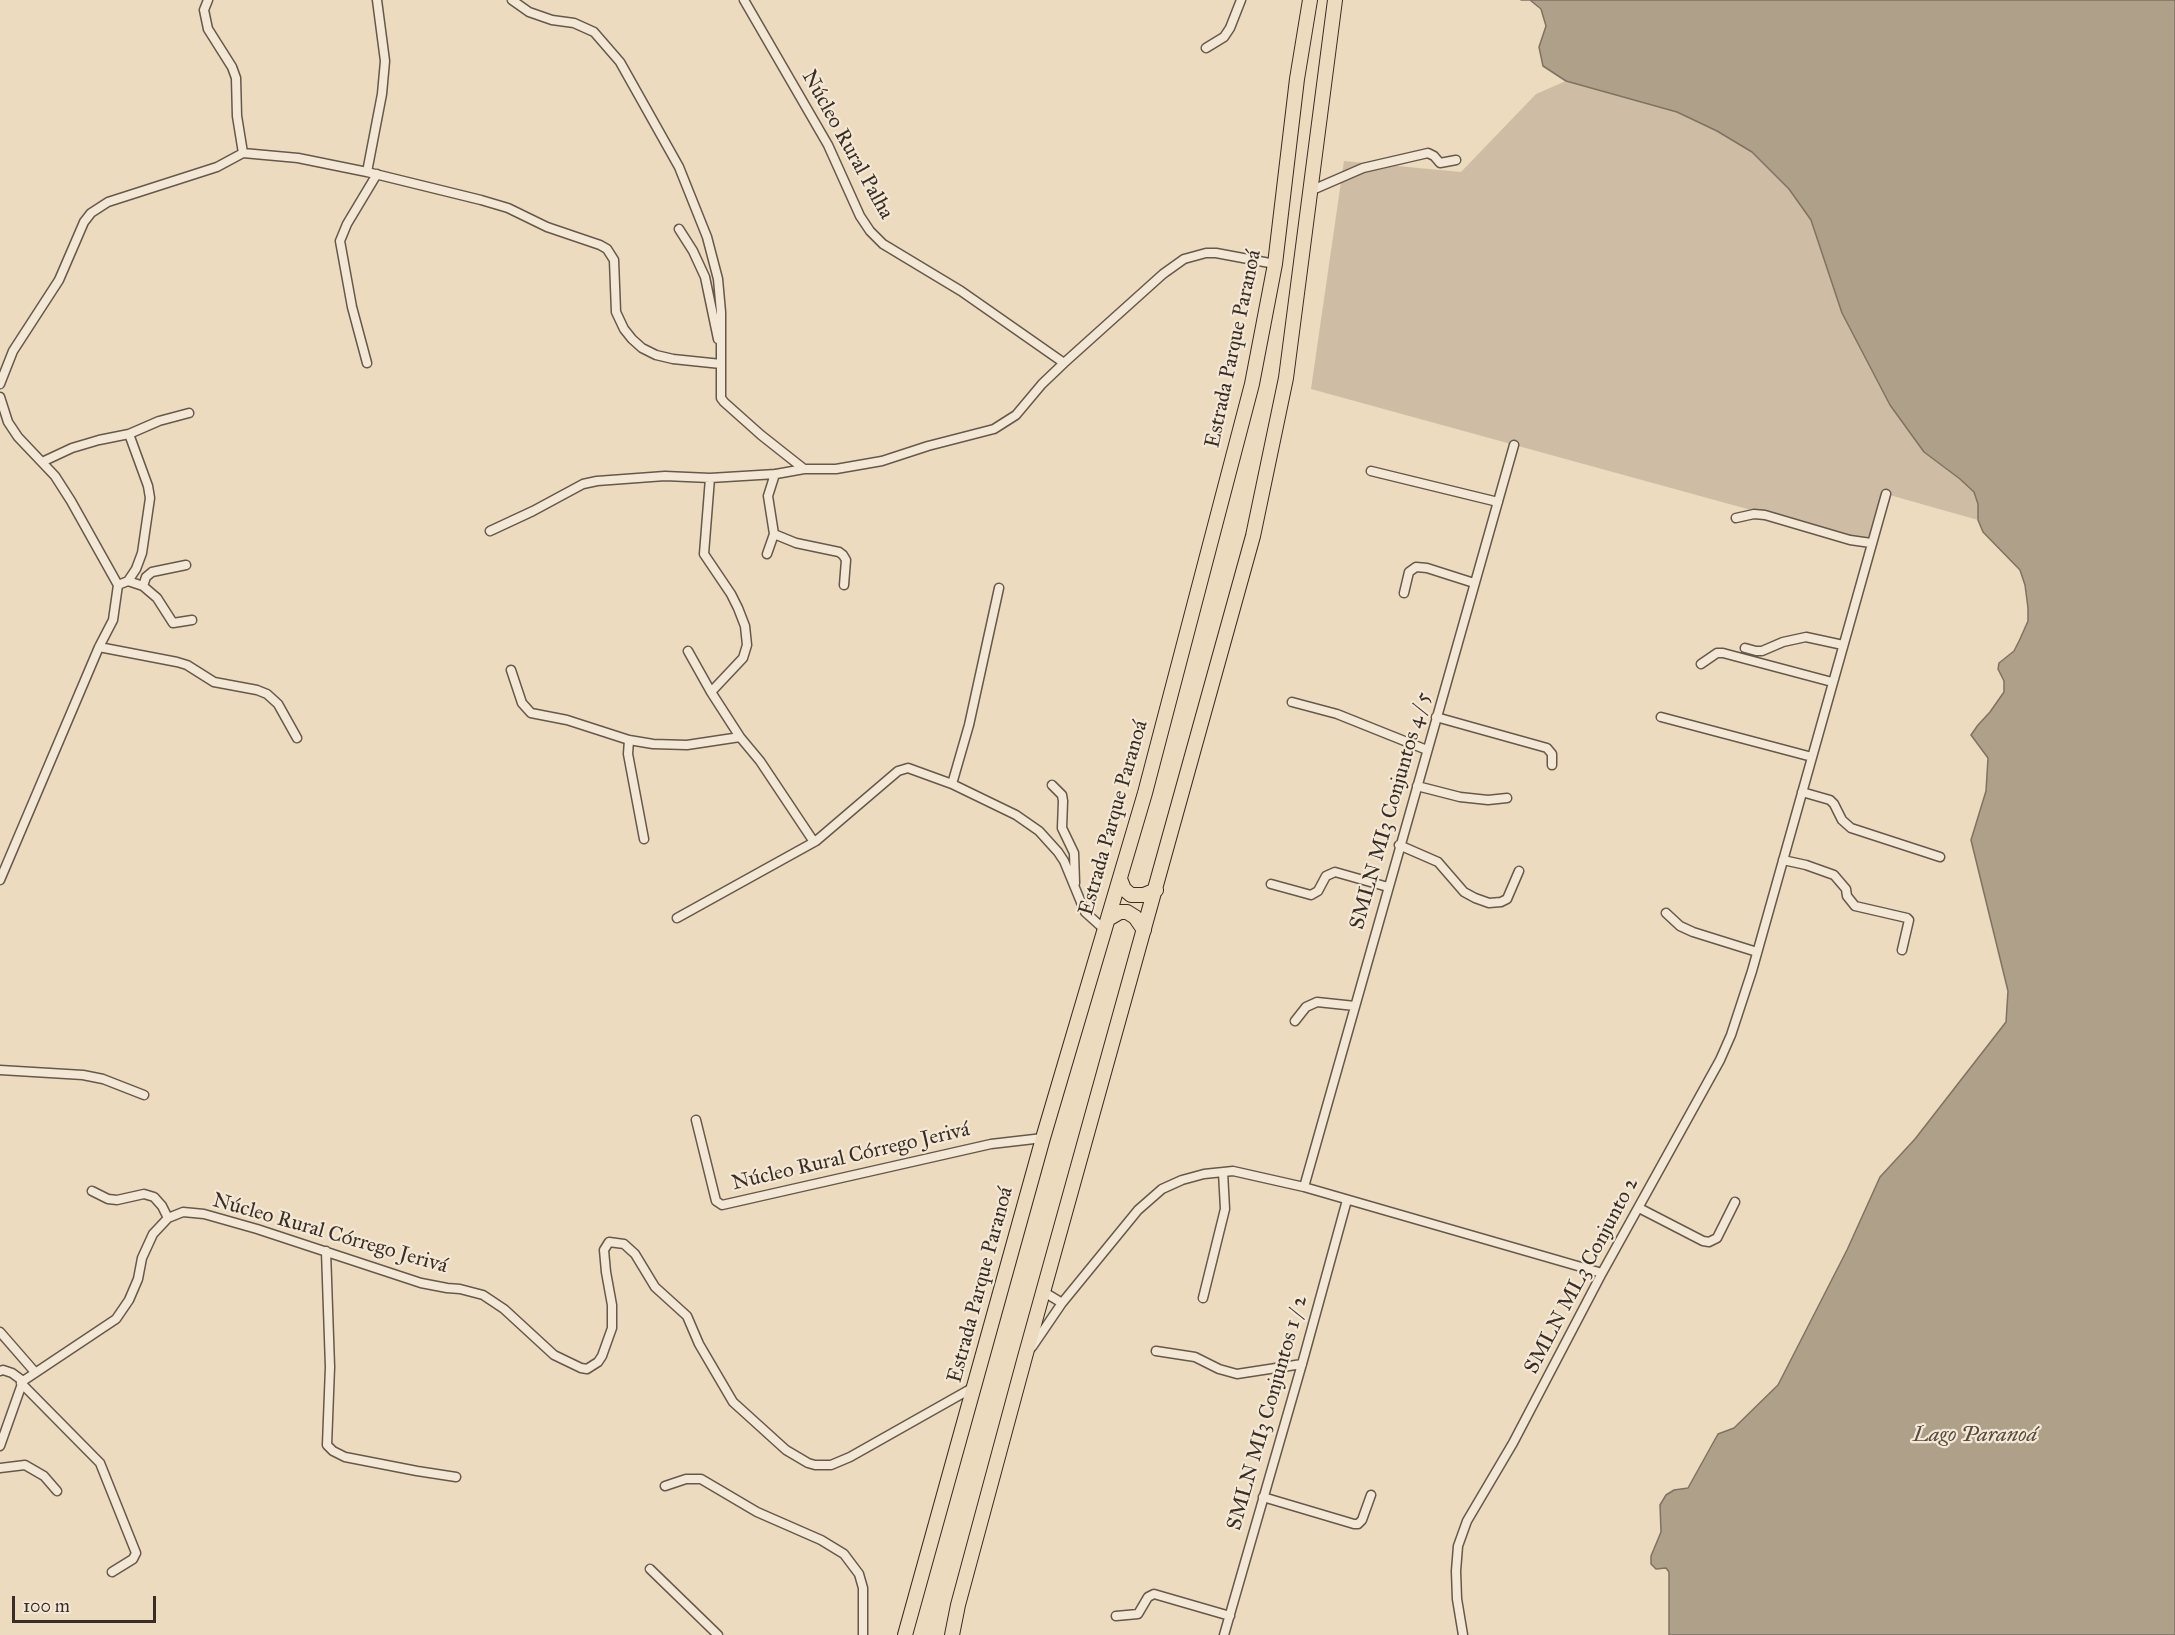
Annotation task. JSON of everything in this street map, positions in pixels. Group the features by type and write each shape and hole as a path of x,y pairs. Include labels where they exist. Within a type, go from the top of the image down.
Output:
{"main road":[{"name":"Estrada Parque Paranoá","path":"905,1635 1043,1138 1145,793 1252,384 1275,264 1297,79 1310,0"},
{"path":"952,1635 1024,1358 1156,890 1253,536 1268,472 1290,345 1335,0"},
{"path":"1297,79 1306,72 1312,72 1316,74 1322,88"},
{"path":"1120,879 1124,889 1131,895 1144,895 1156,890"},
{"path":"1106,924 1120,912 1127,912 1135,917 1144,930"}],"street":[{"path":"208,0 204,10 208,29 232,67 236,78 237,116 243,153"},
{"path":"366,363 352,307 340,241 372,173 385,62 377,0"},
{"path":"512,0 529,12 552,20 574,23 594,32 620,62 680,167 694,201 718,279 721,312 721,393 724,402 804,469"},
{"name":"Núcleo Rural Palha","path":"744,0 828,145 860,216 870,231 883,244 961,291 1064,363"},
{"path":"1206,48 1224,37 1241,0"},
{"path":"0,384 12,351 59,280 84,222 91,213 108,202 217,167 243,153 298,158 372,173 508,208 547,227 600,245 607,249 614,260 616,312 632,339 642,348 656,355 721,364"},
{"path":"1310,191 1363,168 1428,153 1440,163 1456,160"},
{"path":"679,230 693,251 705,277 714,329 720,345"},
{"path":"490,531 583,484 597,481 665,476 710,478 775,474 804,469 836,469 882,461 994,429 1016,415 1042,384 1064,363 1163,273 1184,259 1206,253 1216,253 1275,264"},
{"path":"0,397 8,422 55,476 118,585 113,620 99,647 0,880"},
{"path":"42,462 72,448 129,434 159,421 189,413"},
{"path":"118,585 128,581 136,569 141,553 150,498 148,486 129,434"},
{"name":"SMLN MI3 Conjuntos 4 / 5","path":"1304,1187 1514,445"},
{"path":"1371,471 1498,502"},
{"path":"767,555 774,534 768,496 775,474"},
{"path":"710,478 705,554 738,608 745,626 747,645 743,658 711,692"},
{"name":"SMLN ML3 Conjunto 2","path":"1463,1635 1457,1599 1456,1571 1458,1546 1467,1521 1518,1432 1602,1273 1640,1208 1731,1035 1752,971 1886,494"},
{"path":"1736,518 1765,515 1850,540 1871,543"},
{"path":"774,534 802,546 839,552 846,560 844,585"},
{"path":"143,586 146,577 152,572 186,565"},
{"path":"1404,593 1409,572 1416,567 1427,568 1474,583"},
{"path":"128,581 143,586 157,598 173,623 192,620"},
{"path":"952,784 969,725 999,588"},
{"path":"1745,648 1762,651 1783,642 1806,637 1843,645"},
{"path":"99,647 177,662 187,665 214,682 267,694 278,704 297,738"},
{"path":"688,651 740,737 760,761 812,839 816,841"},
{"path":"1701,664 1717,653 1724,653 1832,682"},
{"path":"511,670 522,703 531,713 567,720 629,740 652,744 687,745 740,737"},
{"path":"1292,702 1337,714 1427,750"},
{"path":"1436,717 1547,748 1552,754 1552,765"},
{"path":"1661,717 1812,757"},
{"path":"629,740 627,754 644,839"},
{"path":"677,918 816,841 901,769 908,768 952,784 1016,815 1038,831 1058,852 1085,912 1106,924"},
{"path":"1052,785 1062,795 1064,801 1062,828 1074,853 1076,890"},
{"path":"1417,786 1460,797 1488,800 1508,798"},
{"path":"1802,792 1830,800 1842,820 1851,828 1940,857"},
{"path":"1399,845 1438,862 1464,892 1481,901 1497,903 1508,899 1518,871"},
{"path":"1783,860 1834,875 1855,906 1907,918 1909,920 1902,950"},
{"path":"1271,885 1311,895 1318,891 1326,876 1335,872 1388,887"},
{"path":"1666,913 1680,926 1693,932 1757,952"},
{"path":"1294,1021 1306,1007 1317,1002 1355,1006"},
{"path":"0,1070 82,1075 103,1079 144,1095"},
{"name":"Núcleo Rural Córrego Jerivá","path":"696,1120 716,1201 722,1205 991,1144 1043,1138"},
{"path":"1203,1298 1225,1209 1223,1172"},
{"path":"1024,1358 1062,1303 1138,1210 1162,1189 1204,1174 1243,1173 1304,1187 1602,1273"},
{"path":"0,1446 22,1382 34,1371 116,1319 129,1300 138,1279 142,1258 153,1234 168,1218 154,1197 144,1194 117,1200 108,1199 92,1191"},
{"name":"SMLN MI3 Conjuntos 1 / 2","path":"1224,1635 1347,1200"},
{"path":"1640,1208 1708,1242 1717,1238 1735,1202"},
{"name":"Núcleo Rural Córrego Jerivá","path":"168,1218 183,1212 204,1214 421,1283 483,1295 504,1309 554,1354 587,1369 598,1362 602,1356 610,1339 612,1328 612,1305 604,1250 609,1242 624,1244 635,1254 655,1287 687,1316 699,1344 733,1402 786,1450 815,1465 831,1465 850,1457 975,1387"},
{"path":"326,1251 330,1367 327,1445 345,1457 417,1472 456,1477"},
{"path":"1044,1292 1062,1303"},
{"path":"0,1332 34,1371"},
{"path":"1156,1350 1195,1357 1219,1369 1237,1374 1302,1365"},
{"path":"0,1371 12,1373 22,1382 100,1463 136,1553 133,1559 112,1572"},
{"path":"0,1468 25,1465 44,1476 57,1491"},
{"path":"665,1486 686,1479 701,1479 757,1512 821,1540 844,1554 859,1574 863,1588 863,1635"},
{"path":"1263,1497 1358,1524 1362,1520 1371,1495"},
{"path":"650,1569 718,1635"},
{"path":"1116,1616 1138,1614 1148,1597 1154,1594 1230,1616"}],"shaded area":[{"path":"1566,81 1677,112 1717,131 1752,152 1789,189 1811,220 1842,313 1890,405 1974,492 1978,504 1978,520 1886,494 1871,543 1311,389 1344,161 1461,172 1536,94"}],"water":[{"name":"Lago Paranoá","path":"1530,0 2175,0 2175,1635 1669,1635 1669,1572 1666,1568 1656,1569 1651,1564 1651,1556 1661,1532 1660,1505 1666,1495 1674,1490 1688,1488 1718,1434 1734,1428 1778,1385 1847,1250 1880,1177 1915,1139 2006,1022 2008,991 1971,840 1986,791 1988,758 1971,735 2004,692 2004,681 1998,669 1999,663 2014,651 2028,621 2028,608 2025,585 2020,570 1983,532 1978,520 1978,504 1974,492 1924,452 1890,405 1842,313 1811,220 1789,189 1752,152 1717,131 1677,112 1566,81 1543,66 1539,47 1546,26 1541,9"}]}
